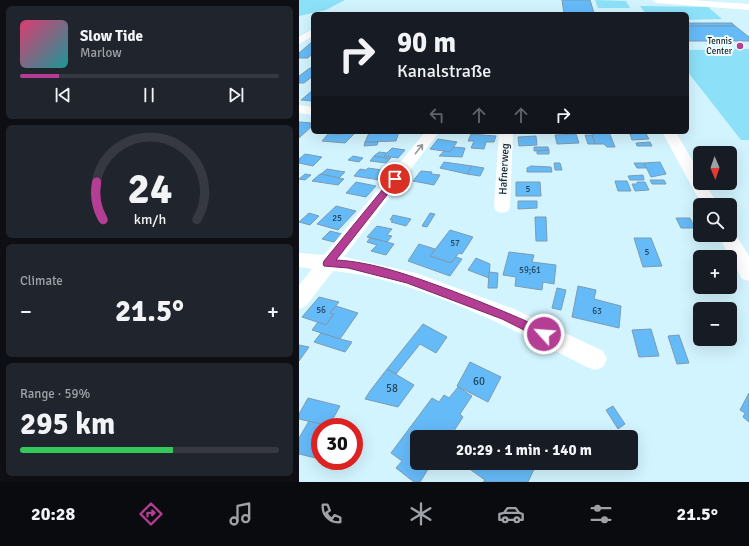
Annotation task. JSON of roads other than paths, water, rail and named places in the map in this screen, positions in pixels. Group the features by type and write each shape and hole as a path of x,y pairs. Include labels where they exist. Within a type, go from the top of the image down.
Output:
{"main road":[{"path":"656,0 749,7"}],"street":[{"path":"299,41 311,33"},
{"path":"299,110 311,111"},
{"path":"299,300 431,134"},
{"name":"Hafnerweg","path":"502,207 506,134"},
{"path":"670,134 706,198"},
{"path":"731,242 749,273"},
{"path":"299,260 328,264 348,264 409,279 506,316 595,359"}],"place":[{"name":"Tennis Center","path":"740,46"}]}
